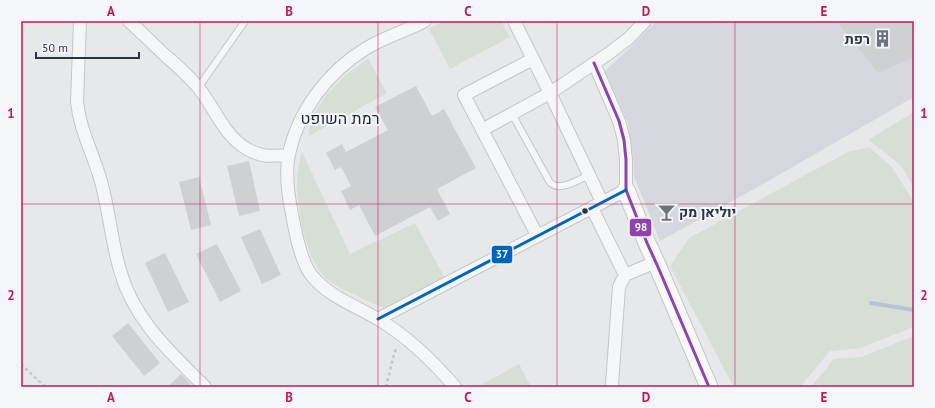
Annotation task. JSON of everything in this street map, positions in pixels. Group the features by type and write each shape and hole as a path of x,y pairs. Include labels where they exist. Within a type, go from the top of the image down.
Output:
{"street":[{"path":"80,21 77,102 78,113 81,127 100,177 120,272 138,313 148,328 205,387"},
{"path":"129,21 188,76 236,141 246,149 257,154 266,156 289,155"},
{"path":"426,21 365,48 345,63 331,77 305,110 296,131 289,155 287,179 296,236 304,260 312,276 336,296 378,319 402,335 438,368 455,387"},
{"path":"514,21 589,175 597,205 625,275"},
{"path":"482,130 550,93 629,38 645,21"},
{"path":"532,59 464,95 537,235"},
{"path":"594,63 619,121 624,140 626,190 647,243 709,387"},
{"path":"378,319 626,190"},
{"path":"613,387 619,288 625,275 656,262"}],"lane":[{"path":"198,88 245,21"},
{"path":"512,114 552,184 556,186 564,186 589,175"}],"path":[{"path":"386,387 394,354 402,335"},
{"path":"21,364 45,387"}],"shaded area":[{"path":"444,21 501,21 510,37 450,69 429,29"},
{"path":"656,21 914,21 914,97 660,241 634,176 633,156 628,123 605,71"},
{"path":"368,59 387,93 309,136 310,122 324,98 345,75"},
{"path":"914,112 914,189 901,165 868,140"},
{"path":"869,147 891,166 914,202 914,327 860,348 830,351 800,387 734,387 670,266 689,238 848,152"},
{"path":"302,152 350,254 415,223 445,278 383,308 333,284 328,280 320,272 313,261 308,248 301,219 297,179"},
{"path":"914,336 914,387 811,387 834,359 861,357"},
{"path":"519,364 531,387 477,387"}],"building":[{"name":"רפת","path":"837,21 914,21 914,57 878,73"},
{"path":"416,86 432,116 444,109 476,168 437,189 450,214 438,221 430,207 375,236 359,205 350,210 341,191 351,186 341,167 335,170 326,153 342,144 346,152 388,130 375,107"},
{"path":"249,161 260,211 239,216 227,166"},
{"path":"199,177 211,225 191,230 179,182"},
{"path":"260,229 281,275 262,284 241,237"},
{"path":"217,244 241,291 220,302 196,254"},
{"path":"165,253 189,302 168,312 145,263"},
{"path":"128,323 160,363 144,376 112,336"},
{"path":"181,374 193,387 167,387"}],"waterway":[{"path":"871,303 914,310"}],"transit line":[{"name":"98","path":"594,63 619,121 624,140 626,190 647,243 709,387"},
{"name":"37","path":"378,319 626,190"}],"place":[{"name":"רפת","path":"883,39"},
{"name":"יוליאן מק","path":"666,212"}],"district":[{"name":"רמת השופט","path":"340,118"}]}
